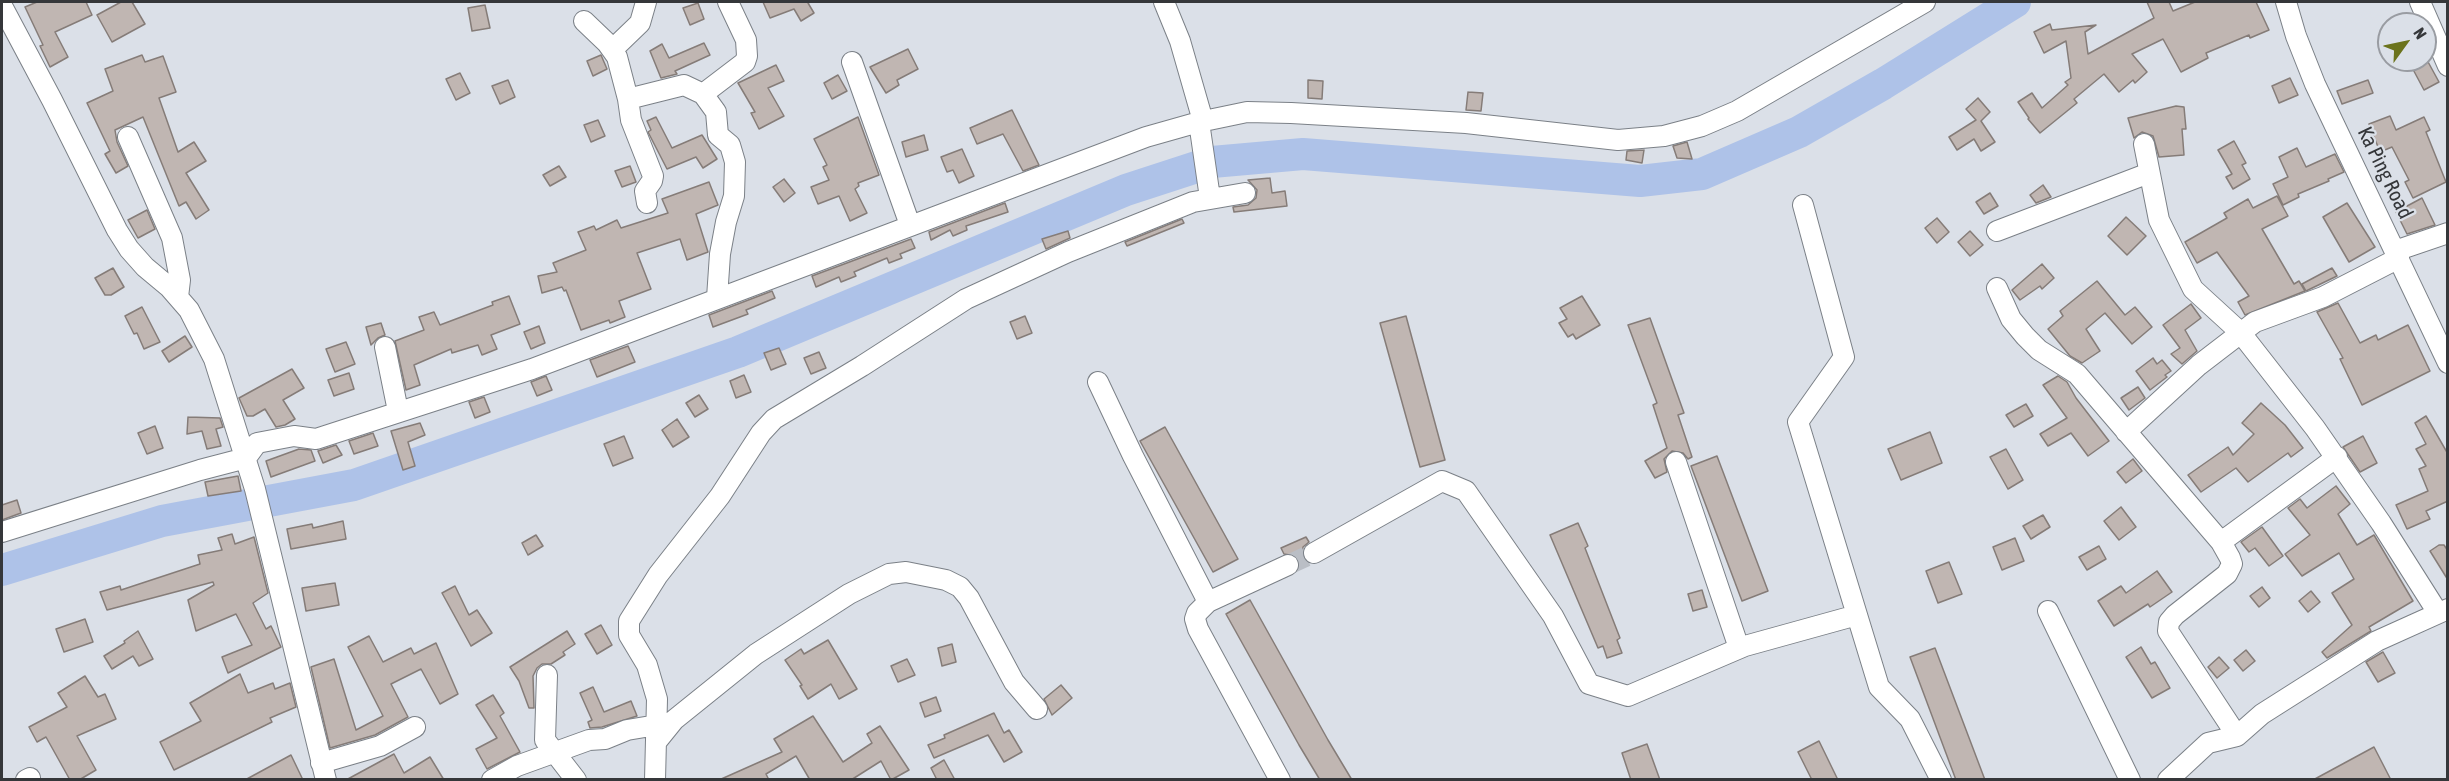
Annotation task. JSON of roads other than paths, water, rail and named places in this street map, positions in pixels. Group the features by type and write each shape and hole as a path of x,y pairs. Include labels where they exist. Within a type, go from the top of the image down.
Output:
{"street":[{"path":"612,50 640,23 646,2"},
{"path":"703,94 745,62 747,56 746,40 728,2"},
{"path":"1164,2 1180,42 1201,122 1203,155 1209,190"},
{"path":"2,532 200,470 246,458 257,443 294,436 316,439 532,369 1146,137 1247,112 1466,123 1618,140 1664,136 1702,126 1737,111 1925,2"},
{"name":"Ka Ping Road","path":"2286,2 2296,36 2315,84 2448,363"},
{"path":"2420,2 2448,66"},
{"path":"2,6 117,230 129,249 145,267 178,297 202,333 214,359 255,489 323,771 416,727"},
{"path":"584,21 617,57 634,130 652,176 652,182 645,191 646,203"},
{"path":"852,62 910,225"},
{"path":"628,99 684,85 703,94 716,112 717,132 719,137 730,145 735,162 734,196 720,254 717,298"},
{"path":"128,137 172,238 180,280 178,297"},
{"path":"2144,144 2159,220 2193,289 2240,332 2337,457 2411,568 2443,611 2377,641 2262,714 2237,736 2208,742 2168,780"},
{"path":"1997,231 2149,172"},
{"path":"655,780 657,699 647,666 629,635 628,621 658,575 720,496 761,433 774,419 966,299 1068,252 1193,202 1209,190 1245,193"},
{"path":"1803,205 1844,357 1798,422 1879,687 1910,719 1941,780"},
{"path":"2126,432 2175,387 2255,322 2323,297 2397,254 2448,233"},
{"path":"1997,288 2012,319 2025,336 2039,350 2077,374 2221,542 2230,558 2231,570 2175,615 2169,622 2168,631 2237,736"},
{"path":"385,347 398,411"},
{"path":"1098,382 1208,602"},
{"path":"2221,542 2337,457"},
{"path":"1676,462 1739,648"},
{"path":"1314,553 1442,481 1466,491 1553,616 1589,684 1628,696 1739,648 1857,615"},
{"path":"1281,780 1195,619 1197,613 1208,602 1288,565"},
{"path":"492,780 517,766 589,740 605,739 627,730 657,733 756,654 849,594 889,574 906,572 946,580 960,587 969,598 1014,682 1037,709"},
{"path":"2048,611 2130,780"},
{"path":"547,675 545,740 576,780"}],"waterway":[{"path":"2,570 162,521 354,485 738,352 1126,190 1212,162 1303,154 1640,181 1702,174 1799,132 1883,84 2015,2"}],"tunnel":[{"path":"1288,565 1314,553"}]}
